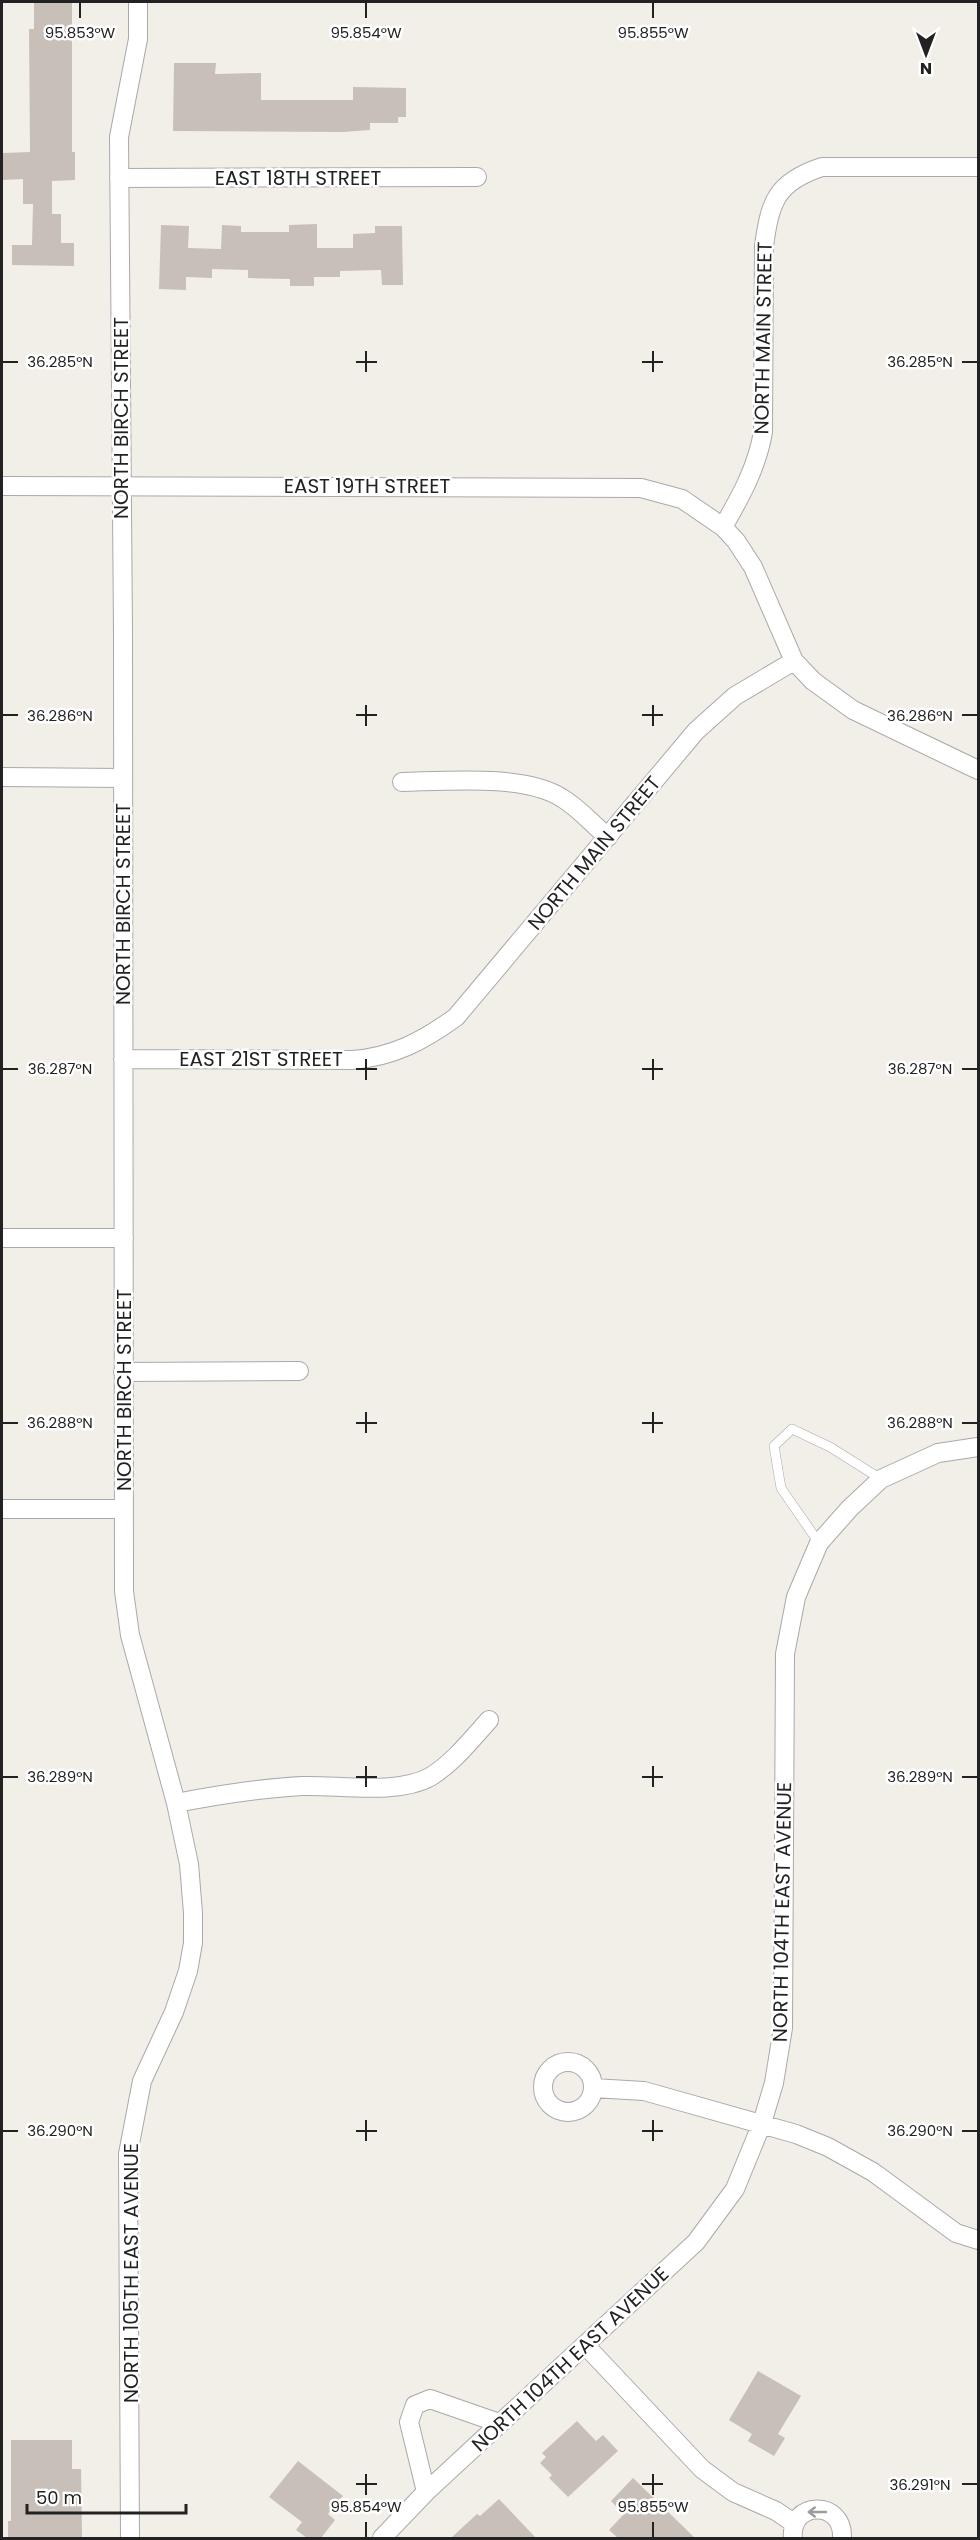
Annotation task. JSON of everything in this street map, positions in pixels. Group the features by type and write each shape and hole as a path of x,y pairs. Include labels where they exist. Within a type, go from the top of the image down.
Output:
{"street":[{"name":"NORTH BIRCH STREET","path":"138,2 138,39 119,137 124,1591 130,1635 176,1803"},
{"name":"NORTH MAIN STREET","path":"723,527 742,494 759,457 763,432 764,246 774,198 804,173 822,167 978,167"},
{"name":"EAST 18TH STREET","path":"119,178 477,177"},
{"name":"EAST 19TH STREET","path":"2,486 642,488 682,499 723,527 736,541 753,567 794,661"},
{"name":"NORTH MAIN STREET","path":"398,1052 422,1041 456,1017 713,713 750,685 794,661"},
{"path":"794,661 813,681 853,710 978,770"},
{"path":"2,777 123,778"},
{"path":"402,782 478,780 525,785 562,798 608,837"},
{"name":"EAST 21ST STREET","path":"123,1059 352,1060 375,1058 398,1052"},
{"path":"2,1238 124,1238"},
{"path":"123,1372 299,1371"},
{"name":"NORTH 104TH EAST AVENUE","path":"382,2538 426,2492 499,2423 586,2346 696,2242 735,2189 762,2123 774,2083 783,2028 785,1654 796,1597 819,1543 850,1508 882,1479 939,1453 978,1447"},
{"path":"2,1509 124,1509"},
{"path":"176,1803 238,1792 302,1786 402,1787 429,1778 450,1762 489,1720"},
{"name":"NORTH 105TH EAST AVENUE","path":"130,2538 128,2154 142,2081 174,2012 188,1971 193,1943 189,1864 176,1803"},
{"path":"593,2088 644,2091 762,2123 828,2147 873,2172 956,2233 978,2240"},
{"path":"586,2346 702,2469 733,2492 776,2511 794,2531 801,2515 811,2510 827,2511 839,2522 842,2538"},
{"path":"426,2492 409,2422 415,2405 430,2399 499,2423"}],"lane":[{"path":"819,1543 781,1488 774,1446 792,1429 830,1447 882,1479"}],"building":[{"path":"34,2 72,2 72,152 75,152 75,180 52,181 52,214 61,214 61,243 74,243 74,266 12,265 12,245 32,245 33,204 23,204 23,179 2,180 2,153 30,152 29,29 34,29"},
{"path":"174,63 216,63 215,74 261,73 261,100 353,100 353,87 406,88 406,117 398,117 398,123 370,123 370,130 344,132 173,131"},
{"path":"317,224 317,248 353,248 353,234 375,233 375,226 402,226 403,285 382,285 381,270 340,271 340,277 314,277 314,286 290,286 290,279 248,278 248,270 212,269 212,278 186,277 186,290 159,289 161,225 189,226 188,248 221,249 222,225 241,226 241,232 289,232 289,225"},
{"path":"758,2371 801,2396 778,2434 785,2438 774,2456 748,2441 752,2434 729,2420"},
{"path":"577,2421 596,2441 603,2435 618,2451 568,2497 549,2478 552,2475 540,2463 546,2457 542,2453"},
{"path":"11,2440 72,2440 72,2469 81,2469 82,2538 8,2538 8,2521 11,2521"},
{"path":"298,2461 343,2496 328,2514 335,2520 321,2538 307,2538 296,2530 302,2522 269,2497"},
{"path":"633,2478 695,2538 618,2538 609,2530 624,2514 611,2501"},
{"path":"499,2499 536,2538 451,2538 477,2514 480,2516"}]}
